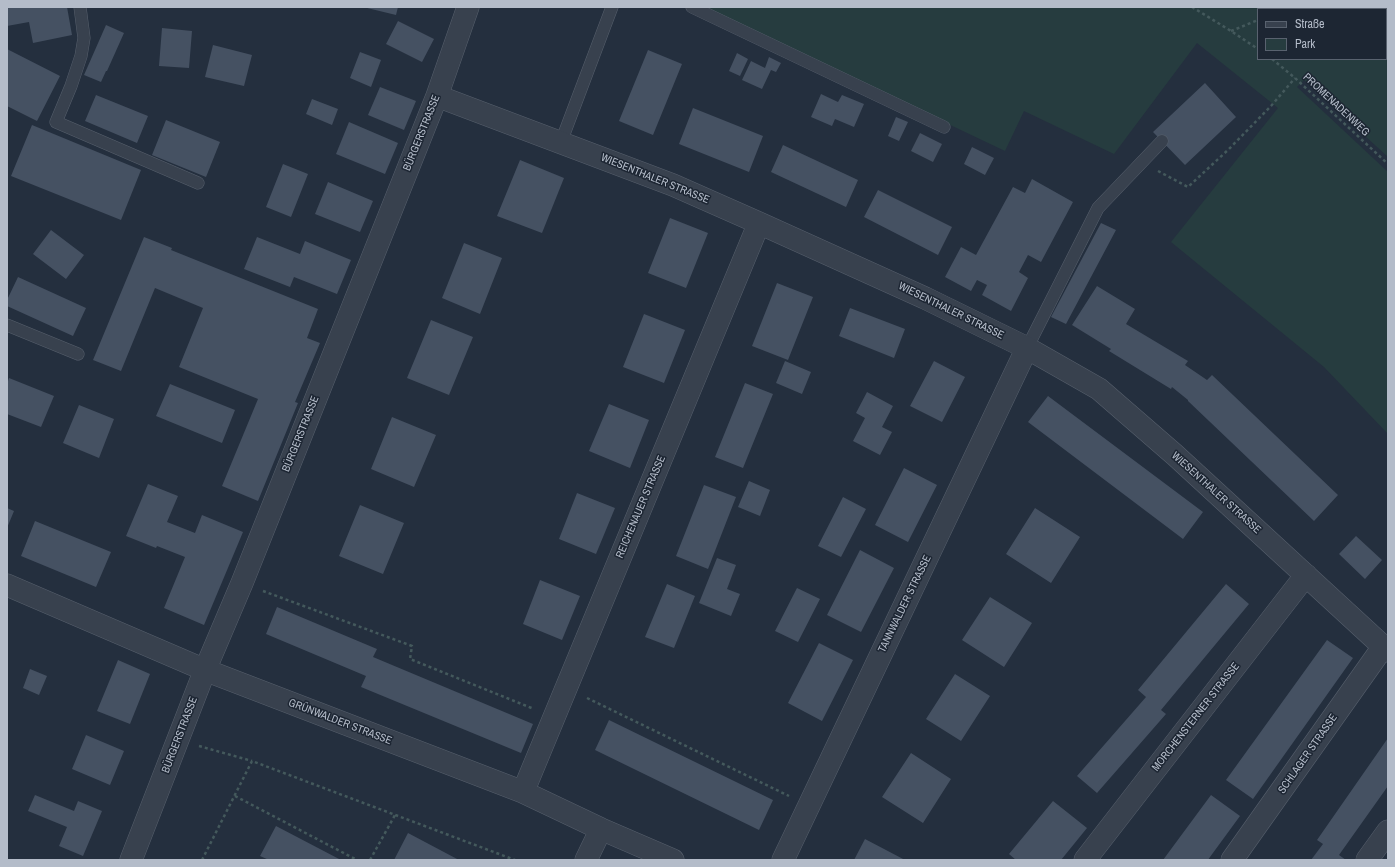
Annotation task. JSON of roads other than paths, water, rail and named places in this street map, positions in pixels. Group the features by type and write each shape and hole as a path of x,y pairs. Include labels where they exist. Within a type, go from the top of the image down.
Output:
{"street":[{"name":"BÜRGERSTRASSE","path":"131,860 205,670 242,583 437,96 468,7"},
{"name":"WIESENTHALER STRASSE","path":"437,96 672,185 759,223 925,298 1027,348 1099,389 1175,455 1386,649"},
{"name":"REICHENAUER STRASSE","path":"524,792 759,223"},
{"name":"TANNWALDER STRASSE","path":"783,860 1027,348"},
{"name":"MORCHENSTERNER STRASSE","path":"1085,860 1306,575"},
{"name":"GRÜNWALDER STRASSE","path":"7,585 205,670 524,792 601,829 673,860"},
{"name":"SCHLAGER STRASSE","path":"1232,860 1386,649"},
{"path":"586,860 601,829"},
{"path":"1367,860 1388,831"}],"lane":[{"path":"80,7 84,38 81,56 71,86 56,122 198,183"},
{"path":"561,142 612,7"},
{"path":"692,7 944,127"},
{"path":"1027,348 1098,208 1162,141"},
{"path":"7,325 78,354"}]}
